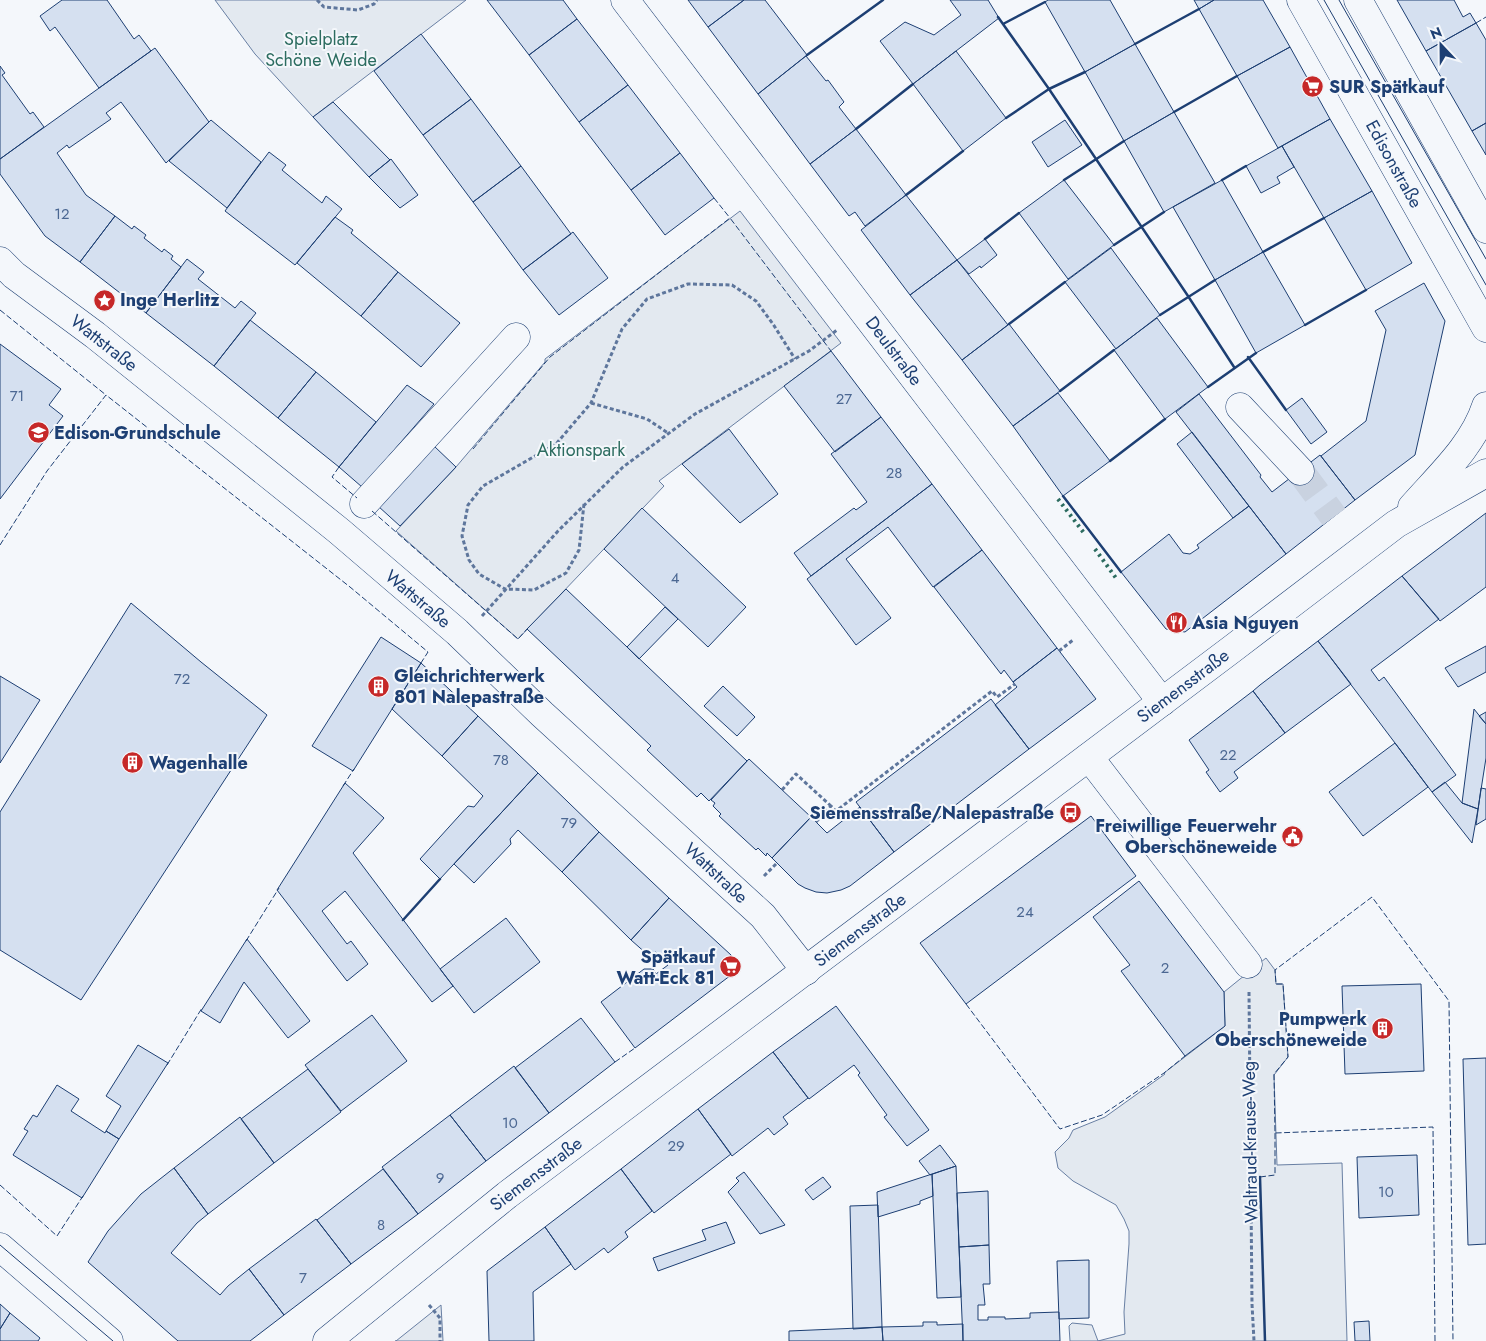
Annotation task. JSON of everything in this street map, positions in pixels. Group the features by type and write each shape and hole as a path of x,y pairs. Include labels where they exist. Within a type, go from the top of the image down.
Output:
{"street":[{"name":"Deulstraße","path":"625,0 1162,702"},
{"name":"Edisonstraße","path":"1301,0 1486,328"},
{"path":"1358,0 1486,229"},
{"name":"Wattstraße","path":"0,260 14,275 103,342 332,526 457,632 542,714 763,916 806,971"},
{"path":"364,504 516,337"},
{"name":"Siemensstraße","path":"1396,524 1461,452 1479,424 1486,406"},
{"path":"1240,407 1300,471"},
{"name":"Siemensstraße","path":"327,1341 483,1214 1396,524 1486,473"},
{"path":"1089,757 1248,964"},
{"path":"0,1247 109,1341"}],"path":[{"path":"316,0 324,6 358,10 374,4 377,0"},
{"path":"584,504 580,550 566,573 534,590 505,589 480,574 469,560 462,536 468,505 483,486 556,444 591,403 622,329 648,299 688,284 732,286 756,301 773,324 794,359"},
{"path":"482,616 584,504 623,467 694,414 809,351 837,330"},
{"path":"591,403 647,419 668,433"},
{"path":"1059,651 1073,640"},
{"path":"782,790 796,774 836,811 992,691 997,697 1015,684"},
{"path":"816,822 831,806"},
{"path":"764,876 777,863"},
{"name":"Waltraud-Krause-Weg","path":"1248,964 1254,1341"},
{"path":"429,1306 440,1318 440,1341"}],"green space":[{"name":"Spielplatz Schöne Weide","path":"215,0 466,0 313,117 255,54"},
{"name":"Aktionspark","path":"740,211 841,343 659,481 664,486 518,639 396,531 456,467 545,362 545,359"},
{"path":"1266,958 1275,970 1276,984 1283,984 1288,1057 1274,1075 1277,1165 1342,1163 1347,1341 1098,1341 1125,1334 1124,1312 1129,1231 1116,1205 1073,1181 1058,1168 1055,1152 1069,1138 1073,1130 1105,1117 1165,1074 1225,1026 1224,992"},
{"path":"441,1305 443,1341 396,1341"},
{"path":"1072,1323 1092,1325 1098,1341 1070,1341 1069,1326"}],"building":[{"path":"62,0 107,0 134,39 139,35 151,51 99,88 55,27 50,31 40,16"},
{"path":"487,0 563,0 577,19 529,55"},
{"path":"688,0 744,0 708,27"},
{"path":"744,0 765,0 807,55 758,94 708,27"},
{"path":"950,0 988,0 999,18 913,84 880,41 905,22 934,35 961,15"},
{"path":"1048,0 1110,0 1135,44 1085,72 1045,2"},
{"path":"1194,0 1214,0 1199,9"},
{"path":"1214,0 1263,0 1290,47 1237,76 1199,9"},
{"path":"1397,0 1454,0 1463,17 1470,13 1476,23 1426,51"},
{"path":"577,19 628,85 579,122 529,55"},
{"path":"1476,23 1486,40 1486,123 1472,131 1426,51"},
{"path":"421,34 471,99 423,135 374,71"},
{"path":"1135,44 1174,112 1124,141 1085,72"},
{"path":"1290,47 1330,119 1278,148 1237,76"},
{"path":"155,48 209,122 166,163 121,102 106,113 111,119 69,148 67,145 57,153 86,195 115,216 80,262 45,236 0,174 0,159"},
{"path":"956,51 1006,118 963,151 913,84"},
{"path":"806,56 826,81 828,80 844,102 839,107 856,129 810,164 758,94"},
{"path":"0,66 5,73 2,75 30,114 33,112 44,127 0,159"},
{"path":"628,85 680,153 631,190 579,122"},
{"path":"471,99 521,166 473,202 423,135"},
{"path":"333,102 390,160 369,177 313,117"},
{"path":"1174,112 1215,183 1164,212 1124,141"},
{"path":"1330,119 1372,191 1324,218 1282,146"},
{"path":"211,120 261,162 227,208 169,161"},
{"path":"1065,120 1082,145 1048,167 1032,142"},
{"path":"1486,123 1486,155 1472,131"},
{"path":"856,129 906,195 865,226 855,212 849,216 810,164"},
{"path":"1282,146 1294,167 1277,177 1280,183 1261,193 1246,166"},
{"path":"269,152 286,165 282,170 322,203 326,196 342,209 295,265 225,211"},
{"path":"680,153 714,198 665,235 631,190"},
{"path":"391,159 418,195 400,208 369,177"},
{"path":"521,166 571,234 523,270 473,202"},
{"path":"1064,180 1114,245 1068,279 1019,213"},
{"path":"1222,180 1263,252 1215,280 1173,207"},
{"path":"1372,191 1412,263 1366,290 1324,218"},
{"path":"906,195 957,260 910,295 861,230"},
{"path":"115,216 132,229 134,226 146,235 144,238 162,252 164,249 173,256 171,259 181,267 146,313 80,262"},
{"path":"335,217 353,230 351,233 398,272 361,316 297,263"},
{"path":"573,232 608,278 559,315 523,270"},
{"path":"985,239 997,255 981,268 980,266 969,274 957,260"},
{"path":"1111,248 1160,315 1116,349 1065,282"},
{"path":"1263,252 1305,325 1256,353 1215,280"},
{"path":"187,259 204,272 198,279 235,308 241,301 256,313 214,366 146,313"},
{"path":"957,260 1008,325 962,360 910,295"},
{"path":"398,272 460,323 421,367 361,316"},
{"path":"1424,283 1445,321 1415,455 1355,500 1321,456 1366,421 1386,330 1375,311"},
{"path":"1157,318 1208,387 1165,419 1114,350"},
{"path":"250,320 316,372 278,418 214,366"},
{"path":"1009,324 1060,391 1013,426 962,360"},
{"path":"0,344 61,389 49,405 63,416 0,499"},
{"path":"831,351 881,417 835,452 784,386"},
{"path":"316,372 376,422 339,467 278,418"},
{"path":"407,385 434,404 362,487 339,467"},
{"path":"1058,393 1110,461 1063,496 1013,426"},
{"path":"1199,394 1272,492 1320,455 1355,500 1286,554 1176,412"},
{"path":"1302,398 1327,432 1311,444 1286,410"},
{"path":"881,417 932,484 811,576 794,553 854,508 856,510 867,502 831,454"},
{"path":"729,429 778,494 740,523 682,464"},
{"path":"1192,432 1249,506 1233,518 1177,444"},
{"path":"434,446 456,467 400,526 378,506"},
{"path":"932,484 982,550 933,587 888,527 846,559 891,618 856,645 807,579"},
{"path":"1249,506 1286,554 1185,632 1166,629 1121,572 1169,534 1183,553 1190,554 1199,548 1197,545"},
{"path":"642,508 746,607 708,647 604,549"},
{"path":"1486,513 1486,587 1440,621 1402,576"},
{"path":"982,550 1057,648 1013,682 1004,670 1001,674 934,587"},
{"path":"1402,576 1439,619 1371,670 1379,681 1384,677 1456,775 1432,792 1318,641"},
{"path":"566,589 747,761 709,801 701,793 697,797 647,750 651,746 527,629"},
{"name":"Wagenhalle","path":"131,603 267,715 81,1000 0,950 0,812"},
{"path":"665,607 678,619 639,659 627,647"},
{"name":"Gleichrichterwerk 801 Nalepastraße","path":"381,637 421,663 353,771 312,746"},
{"path":"1318,641 1351,684 1285,733 1253,691"},
{"path":"1486,646 1486,672 1458,687 1445,668"},
{"path":"1057,648 1096,699 1029,749 995,705 1017,687 1013,682"},
{"path":"421,663 478,716 442,756 392,709"},
{"path":"0,676 40,700 0,763"},
{"path":"723,686 755,717 737,736 704,706"},
{"path":"1253,691 1285,733 1234,772 1238,778 1220,792 1206,772 1209,770 1189,740"},
{"path":"991,699 1029,749 894,852 856,802"},
{"path":"1474,709 1486,724 1486,758 1478,809 1462,803"},
{"path":"1486,712 1486,724 1479,716"},
{"path":"478,716 538,773 440,879 420,859 468,806 474,807 483,796 442,756"},
{"path":"1395,743 1428,787 1363,836 1329,792"},
{"path":"749,759 811,817 772,858 767,853 766,856 758,848 756,850 719,816 721,814 713,806 715,803 711,800"},
{"path":"538,773 599,832 562,872 518,830 510,839 511,844 474,883 454,864"},
{"path":"1445,782 1462,803 1478,809 1472,843 1432,792"},
{"path":"345,783 384,818 353,853 453,986 432,1002 345,891 322,911 347,944 351,941 368,964 347,981 277,890"},
{"path":"1481,788 1486,789 1486,819 1476,825"},
{"path":"860,807 894,852 850,886 827,893 816,892 798,884 772,858 811,817 827,833"},
{"path":"1091,816 1136,876 966,1004 920,943"},
{"path":"599,832 669,898 631,940 562,872"},
{"path":"1139,881 1224,992 1225,1026 1185,1056 1121,971 1130,965 1093,917"},
{"path":"669,898 731,955 735,972 635,1048 601,1002 644,969 653,969 656,974 668,965 656,952 648,955 631,940"},
{"path":"506,918 540,962 474,1013 440,969"},
{"path":"247,939 310,1021 288,1038 244,982 220,1023 201,1011"},
{"name":"Pumpwerk Oberschöneweide","path":"1421,984 1424,1071 1345,1074 1342,986"},
{"path":"836,1006 929,1130 907,1146 884,1117 887,1115 858,1075 860,1073 854,1065 809,1099 773,1052"},
{"path":"372,1015 407,1061 341,1111 305,1065"},
{"path":"581,1018 615,1062 549,1113 515,1068"},
{"path":"138,1045 168,1063 119,1139 106,1131 121,1106 106,1096"},
{"path":"773,1052 808,1098 783,1117 788,1124 774,1135 768,1128 732,1156 698,1109"},
{"path":"1486,1058 1486,1244 1468,1245 1463,1059"},
{"path":"514,1066 549,1113 486,1161 450,1115"},
{"path":"308,1069 341,1112 274,1163 241,1119"},
{"path":"57,1085 79,1099 71,1111 105,1133 106,1131 119,1139 82,1198 13,1155 28,1131 24,1129 33,1115 37,1117"},
{"path":"698,1109 731,1154 654,1213 621,1169"},
{"path":"450,1115 486,1161 418,1214 382,1167"},
{"path":"240,1117 274,1163 208,1214 174,1168"},
{"path":"940,1145 956,1166 930,1175 919,1161"},
{"path":"1417,1155 1419,1215 1359,1218 1357,1157"},
{"path":"956,1166 961,1297 937,1298 932,1174"},
{"path":"174,1168 208,1214 197,1223 171,1253 220,1295 249,1269 284,1315 250,1341 178,1341 88,1262 108,1231 141,1194"},
{"path":"383,1169 418,1214 351,1264 317,1220"},
{"path":"621,1169 652,1211 625,1232 628,1237 608,1253 604,1248 575,1270 545,1227"},
{"path":"744,1172 785,1225 760,1234 728,1192 739,1181 736,1178"},
{"path":"932,1174 933,1196 920,1201 920,1204 878,1217 877,1192"},
{"path":"823,1177 831,1187 813,1200 805,1190"},
{"path":"988,1191 989,1245 959,1247 957,1193"},
{"path":"878,1205 882,1327 853,1329 850,1206"},
{"path":"316,1219 351,1264 284,1315 249,1269"},
{"path":"726,1222 735,1243 658,1271 653,1258 706,1240 702,1230"},
{"path":"545,1227 571,1264 533,1292 534,1341 489,1341 487,1271"},
{"path":"989,1245 990,1284 983,1284 985,1305 978,1305 978,1320 988,1320 988,1317 1005,1317 1005,1319 1030,1318 1030,1313 1059,1312 1060,1341 963,1341 959,1247"},
{"path":"1089,1260 1089,1318 1059,1319 1057,1261"},
{"path":"0,1304 10,1313 0,1329"},
{"path":"10,1313 40,1338 38,1341 0,1341 0,1329"},
{"path":"1369,1321 1370,1341 1355,1341 1354,1322"},
{"path":"923,1322 937,1322 937,1325 963,1324 963,1341 883,1341 882,1327 923,1326"},
{"path":"882,1327 883,1341 789,1341 789,1331"}],"tunnel":[{"path":"1300,471 1334,517"}],"tram line":[{"path":"1324,0 1486,285"},
{"path":"1339,0 1486,259"},
{"path":"0,1245 113,1341"}],"hedge":[{"path":"1058,499 1084,533"},
{"path":"1095,549 1116,578"}],"fence":[{"path":"1476,23 1486,17"},
{"path":"714,198 730,218"},
{"path":"473,449 550,357 730,218 831,351"},
{"path":"0,310 106,395"},
{"path":"0,545 47,471 106,395 350,587 428,652 419,666"},
{"path":"339,467 332,477 357,498"},
{"path":"372,511 518,639 527,629"},
{"path":"343,786 354,769"},
{"path":"246,941 279,888"},
{"path":"1435,1341 1433,1127 1275,1133 1274,1074 1288,1057 1283,984 1276,984 1275,970 1372,897 1449,1001 1453,1341"},
{"path":"966,1004 1060,1129 1102,1115 1164,1073 1185,1056"},
{"path":"167,1065 202,1008"},
{"path":"615,1062 635,1048"},
{"path":"1260,1177 1275,1175 1275,1133"},
{"path":"0,1185 57,1236 83,1196"}],"wall":[{"path":"807,55 883,0"},
{"path":"1003,24 1045,2"},
{"path":"1135,44 1199,9"},
{"path":"998,17 1049,89 1234,367"},
{"path":"1006,118 1049,89 1085,72"},
{"path":"1174,112 1237,76"},
{"path":"856,129 913,84"},
{"path":"1064,180 1124,141"},
{"path":"906,195 963,151"},
{"path":"1222,180 1246,166"},
{"path":"1114,245 1164,212"},
{"path":"985,239 1019,213"},
{"path":"1263,252 1324,218"},
{"path":"1160,315 1215,280"},
{"path":"1009,324 1065,282"},
{"path":"1305,325 1366,290"},
{"path":"1060,391 1114,350"},
{"path":"1208,387 1256,353"},
{"path":"1248,357 1286,410"},
{"path":"1110,461 1165,419"},
{"path":"1063,496 1121,572"},
{"path":"403,920 440,879"},
{"path":"1260,1177 1265,1341"}],"place":[{"name":"SUR Spätkauf","path":"1313,87"},
{"name":"Inge Herlitz","path":"104,300"},
{"name":"Edison-Grundschule","path":"38,433"},
{"name":"Asia Nguyen","path":"1176,623"},
{"name":"Gleichrichterwerk 801 Nalepastraße","path":"378,686"},
{"name":"Wagenhalle","path":"133,763"},
{"name":"Siemensstraße/Nalepastraße","path":"1070,813"},
{"name":"Freiwillige Feuerwehr Oberschöneweide","path":"1293,836"},
{"name":"Spätkauf Watt-Eck 81","path":"731,967"},
{"name":"Pumpwerk Oberschöneweide","path":"1383,1029"}]}
